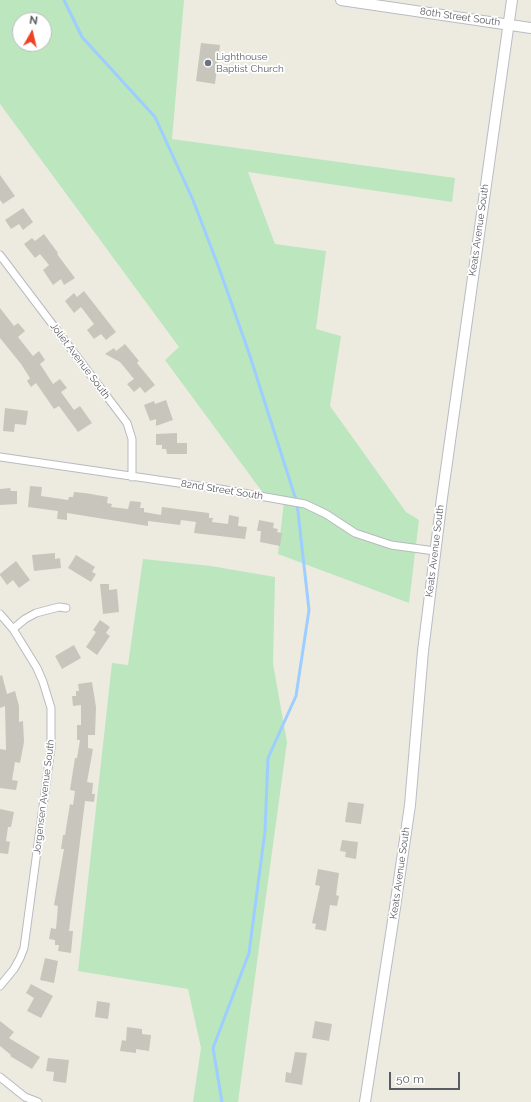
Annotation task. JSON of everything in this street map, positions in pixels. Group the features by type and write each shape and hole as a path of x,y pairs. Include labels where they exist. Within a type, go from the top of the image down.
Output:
{"main road":[{"name":"80th Street South","path":"341,0 531,28"},
{"name":"Keats Avenue South","path":"364,1102 410,805 423,651 435,550 512,0"}],"street":[{"name":"Joliet Avenue South","path":"0,255 127,423 132,439 132,477"},
{"name":"82nd Street South","path":"0,457 220,489 305,504 326,514 355,532 391,545 435,550"},
{"path":"13,629 36,613 59,607 66,608"},
{"name":"Jorgensen Avenue South","path":"0,614 13,629 37,668 51,708 51,747 24,948 14,969 0,986"},
{"path":"0,1077 25,1097 38,1102"}],"green space":[{"path":"0,0 184,0 172,139 455,178 452,202 248,172 275,244 326,251 316,329 341,336 330,406 406,512 419,520 409,603 278,554 284,501 266,497 165,360 179,347 0,104"},
{"path":"143,559 211,566 275,577 273,664 287,742 238,1102 193,1102 201,1048 188,989 78,971 112,663 128,665"}],"building":[{"name":"Lighthouse Baptist Church","path":"201,43 220,45 215,84 196,81"},
{"path":"0,175 15,196 3,204 0,200"},
{"path":"23,208 33,222 23,230 19,224 11,229 5,220"},
{"path":"44,234 75,278 64,285 61,279 53,285 43,270 49,265 40,254 35,258 24,244 32,238 35,241"},
{"path":"84,291 116,332 106,340 101,334 94,339 87,330 94,324 81,307 74,313 65,301 74,293 77,297"},
{"path":"0,308 14,326 18,323 25,331 18,337 33,356 39,351 45,360 40,364 53,384 60,379 67,388 61,392 74,410 80,406 92,423 78,432 59,406 54,409 36,383 31,387 27,381 30,378 0,338"},
{"path":"125,344 139,361 137,363 155,385 145,393 140,387 134,392 127,384 134,379 120,362 105,354 114,348 116,351"},
{"path":"166,400 173,420 156,426 156,419 150,421 144,405 154,401 155,404"},
{"path":"5,408 28,411 26,425 15,424 14,432 3,431"},
{"path":"177,433 177,443 187,443 187,454 167,454 166,449 162,449 162,445 156,445 156,434"},
{"path":"30,486 42,487 41,496 68,500 69,497 73,497 74,492 108,497 107,503 112,504 111,507 128,509 130,501 141,502 140,508 144,508 144,512 161,515 162,507 209,513 209,518 213,518 212,522 228,524 229,515 239,517 238,526 247,527 245,539 194,533 196,522 181,520 180,525 148,521 148,526 67,513 67,520 57,519 58,511 28,507"},
{"path":"10,488 11,491 17,491 17,504 0,505 0,489"},
{"path":"259,520 274,523 273,528 278,529 277,532 282,533 280,546 260,542 261,531 257,531"},
{"path":"55,553 55,559 60,558 61,568 34,571 32,555"},
{"path":"76,555 95,567 92,572 96,574 91,582 68,568"},
{"path":"16,561 30,580 19,588 13,580 7,585 0,575"},
{"path":"100,584 109,584 109,590 117,589 119,612 103,614"},
{"path":"100,620 110,627 106,633 110,636 97,655 86,647 96,632 93,630"},
{"path":"74,645 81,658 62,669 55,656"},
{"path":"2,675 7,694 15,691 19,706 19,722 23,721 24,742 20,763 15,762 12,780 18,781 16,790 0,788 0,749 6,750 5,706 0,708 0,676"},
{"path":"92,682 96,707 95,735 88,735 88,748 93,749 87,782 93,783 92,794 95,794 94,802 85,801 69,931 73,931 71,953 58,951 59,945 55,945 55,940 49,939 51,928 56,929 58,906 54,905 64,849 61,849 70,804 73,805 75,791 70,790 75,758 77,758 80,740 77,740 77,725 81,725 81,705 73,706 72,696 76,696 76,691 79,691 78,684"},
{"path":"348,802 364,804 361,824 345,822"},
{"path":"0,809 14,812 11,827 8,827 6,841 10,842 8,854 0,853"},
{"path":"342,840 358,842 356,859 345,857 346,852 340,851"},
{"path":"318,869 339,873 336,895 339,896 337,906 330,905 326,931 315,929 316,924 312,923 320,886 315,885"},
{"path":"45,958 58,961 54,983 40,980"},
{"path":"31,984 53,996 41,1018 27,1011 34,998 26,993"},
{"path":"97,1001 110,1003 108,1019 95,1017"},
{"path":"0,1021 14,1032 9,1038 40,1057 32,1069 10,1056 11,1055 0,1046"},
{"path":"315,1021 332,1024 329,1041 312,1038"},
{"path":"127,1027 142,1029 142,1034 151,1035 149,1051 136,1049 136,1053 120,1051 122,1040 126,1041"},
{"path":"295,1052 307,1053 302,1085 285,1082 286,1072 291,1073"},
{"path":"48,1058 69,1060 66,1083 53,1081 54,1072 46,1071"}],"waterway":[{"path":"64,0 82,37 155,117 193,200 219,268 249,353 297,503 309,610 296,696 268,758 265,831 249,953 213,1048 222,1102"}],"place":[{"name":"Lighthouse Baptist Church","path":"208,63"}]}
